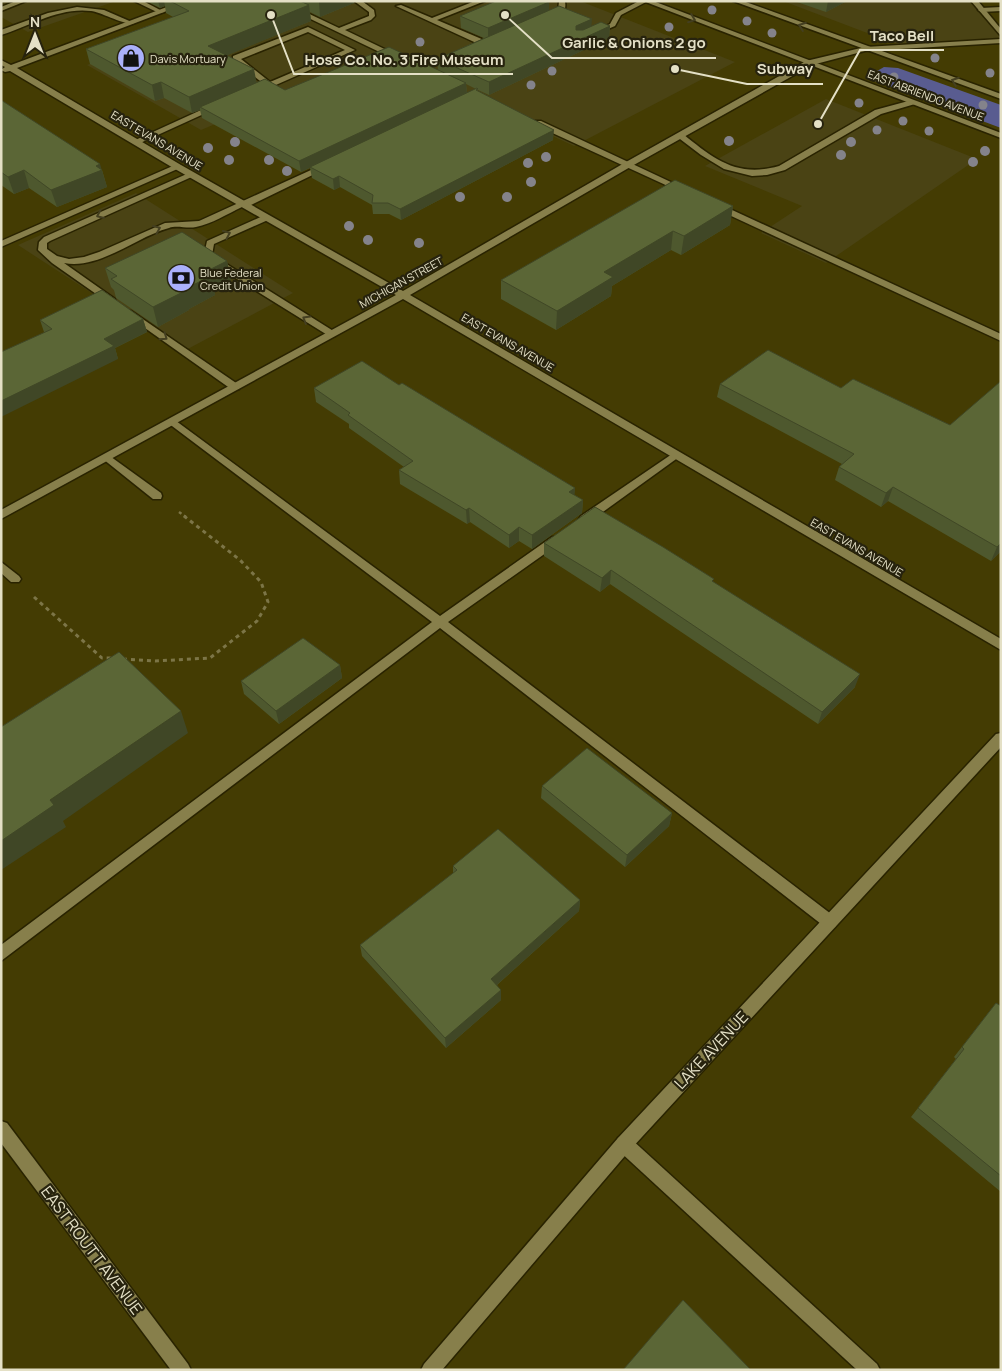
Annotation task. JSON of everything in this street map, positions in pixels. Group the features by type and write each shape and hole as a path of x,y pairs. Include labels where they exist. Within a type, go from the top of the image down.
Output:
{"street":[{"path":"1,9 23,1"},
{"path":"137,1 160,12"},
{"path":"6,69 190,1"},
{"path":"276,1 401,59"},
{"path":"339,30 369,19 372,16 372,11 357,1"},
{"path":"432,20 482,1"},
{"path":"543,21 561,13 563,9 562,1"},
{"path":"588,36 613,25 618,14 646,1"},
{"name":"EAST ABRIENDO AVENUE","path":"646,1 1001,136"},
{"name":"EAST ABRIENDO AVENUE","path":"736,1 1001,97"},
{"path":"974,1 1001,34"},
{"path":"398,6 488,45"},
{"path":"1,33 75,8 100,10 131,23"},
{"path":"981,10 1001,9"},
{"path":"252,92 269,85 315,66 351,50 308,29 236,58 269,85"},
{"path":"480,49 498,41"},
{"path":"865,49 1001,41"},
{"name":"MICHIGAN STREET","path":"1,515 403,295 629,164 809,63 865,49"},
{"name":"EAST EVANS AVENUE","path":"1,62 6,69 403,295 1001,645"},
{"path":"680,136 722,167 742,172 767,172 782,168 878,112 912,102"},
{"path":"135,142 225,103"},
{"path":"532,120 691,193"},
{"path":"53,259 75,261 98,256 162,227 176,224 193,225 336,162"},
{"path":"1,244 178,167"},
{"path":"192,175 43,242 42,250 235,387"},
{"path":"708,201 1001,338"},
{"path":"265,218 210,244 208,255 211,259 332,334"},
{"path":"172,421 440,622 830,922"},
{"path":"1,954 440,622 675,455"},
{"path":"107,457 157,496"},
{"path":"1,566 16,579"},
{"name":"LAKE AVENUE","path":"430,1370 624,1144 1001,738"},
{"name":"EAST ROUTT AVENUE","path":"1,1130 182,1370"},
{"path":"624,1144 871,1370"}],"path":[{"path":"16,579 102,658 155,661 210,658 257,622 268,602 262,582 240,560 157,496"}],"shaded area":[{"path":"1,1 116,1 28,32 1,17"},
{"path":"257,1 580,1 735,62 574,146 378,55 201,130 87,65"},
{"path":"783,1 974,1 1001,34 1001,41 904,47"},
{"path":"884,67 898,68 1001,105 1001,128 875,81 872,74"},
{"path":"826,99 977,159 826,263 761,233 802,206 705,166"},
{"path":"136,193 293,293 182,352 18,245"}],"building":[{"path":"170,1 300,1 309,5 208,46 254,69 189,97 161,82 152,85 86,49 189,11"},
{"path":"496,1 549,2 488,28 460,16"},
{"path":"559,6 592,19 576,26 576,30 583,30 601,22 610,26 489,82 437,59"},
{"path":"389,47 466,83 299,161 200,107 265,79 285,90"},
{"path":"477,88 476,90 554,130 400,209 388,203 372,203 373,195 339,176 333,179 310,167"},
{"path":"1,100 100,164 96,166 102,170 51,190 24,170 8,177 1,172"},
{"path":"675,180 733,206 684,236 673,231 604,272 613,277 557,311 501,280"},
{"name":"Blue Federal Credit Union","path":"182,232 227,261 205,272 211,276 153,307 111,279 117,276 105,268"},
{"path":"102,290 143,319 104,339 114,346 1,401 1,352 52,329 40,320"},
{"path":"768,350 841,388 853,379 950,425 1001,381 1001,543 997,547 893,487 886,493 839,467 854,454 720,384"},
{"path":"362,361 399,385 402,383 575,488 569,492 583,500 532,535 519,527 509,535 469,508 466,510 399,470 413,461 348,415 350,413 314,388"},
{"path":"595,507 714,579 712,581 860,674 822,712 611,570 602,578 544,543"},
{"path":"303,638 340,665 276,711 241,681"},
{"path":"119,652 181,711 50,800 54,805 1,841 1,727"},
{"path":"587,748 672,813 627,855 542,786"},
{"path":"498,829 580,900 491,979 501,990 445,1038 360,945 457,870 453,866"},
{"path":"996,1003 1001,1006 1001,1176 918,1108 964,1049 962,1047"},
{"path":"683,1300 751,1370 623,1370"}],"place":[{"name":"Hose Co. No. 3 Fire Museum","path":"271,15"},
{"name":"Garlic & Onions 2 go","path":"505,15"},
{"name":"Davis Mortuary","path":"131,58"},
{"name":"Subway","path":"675,69"},
{"name":"Taco Bell","path":"818,124"},
{"name":"Blue Federal Credit Union","path":"181,278"}]}
